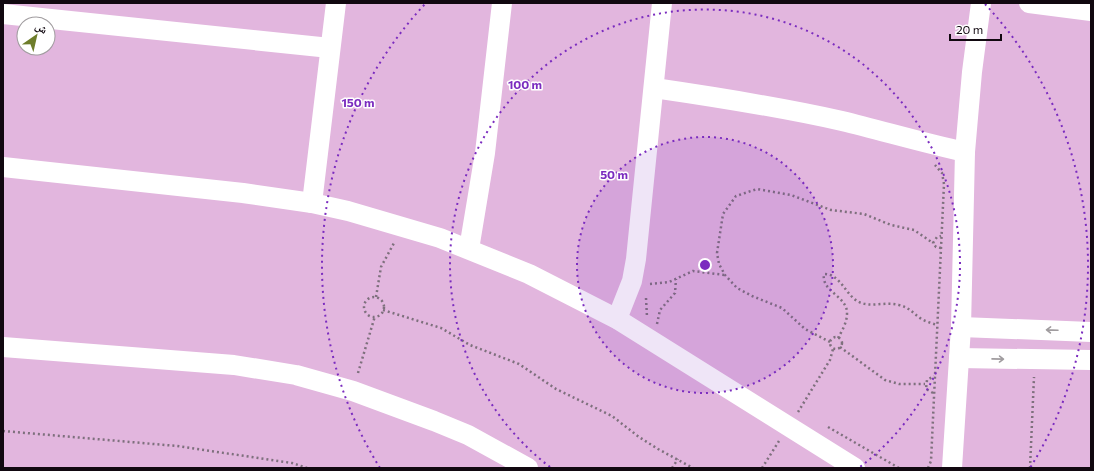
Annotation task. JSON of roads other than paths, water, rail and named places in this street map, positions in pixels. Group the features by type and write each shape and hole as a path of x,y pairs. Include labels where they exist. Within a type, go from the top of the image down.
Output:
{"street":[{"path":"312,203 336,3"},
{"path":"469,249 485,153 502,3"},
{"path":"617,319 632,281 636,259 662,3"},
{"path":"952,468 961,327 965,152 972,72 981,3"},
{"path":"1029,3 1091,11"},
{"path":"3,14 330,48"},
{"path":"654,88 716,97 818,116 965,152"},
{"path":"3,167 312,203 348,211 404,229 440,238 529,274 617,319 794,418 855,468"},
{"path":"961,327 1091,332"},
{"path":"3,347 234,365 296,375 353,391 405,409 468,435 528,468"},
{"path":"959,358 1091,360"}]}
